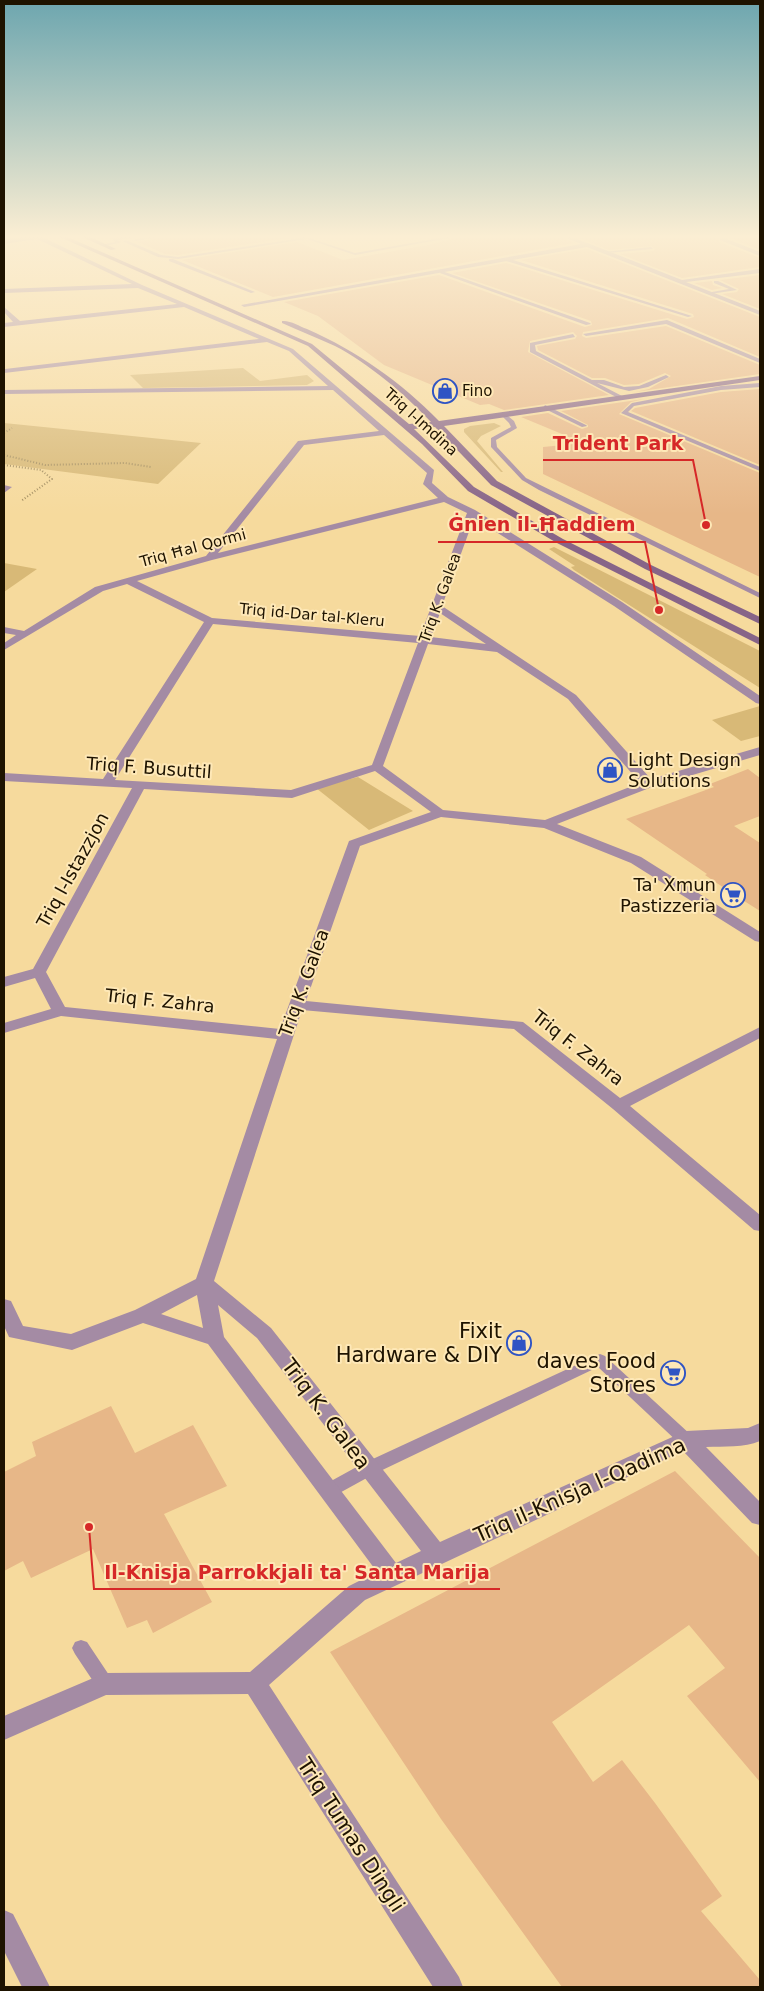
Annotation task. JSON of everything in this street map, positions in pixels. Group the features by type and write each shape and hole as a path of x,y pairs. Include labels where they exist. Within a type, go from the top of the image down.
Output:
{"main road":[{"name":"Triq l-Imdina","path":"271,328 310,345 407,427 471,489 560,541 760,642"},
{"name":"Triq l-Imdina","path":"298,328 338,345 365,362 422,408 494,484 648,567 760,621"},
{"path":"407,427 760,378"}],"street":[{"path":"241,328 291,350 431,472 422,491 404,509"},
{"path":"4,371 270,340"},
{"path":"4,371 10,378"},
{"path":"16,385 21,392"},
{"path":"4,392 336,388"},
{"path":"209,558 301,443 387,432"},
{"path":"422,491 472,512 618,604 760,701"},
{"name":"Triq Ħal Qormi","path":"4,647 99,589 209,558 446,500"},
{"name":"Triq K. Galea","path":"377,767 472,512"},
{"name":"Triq id-Dar tal-Kleru","path":"129,581 210,621 425,640 501,649"},
{"path":"436,606 572,697 648,784"},
{"path":"107,783 210,621"},
{"path":"4,630 25,634"},
{"path":"546,824 648,784 760,751"},
{"path":"377,767 440,813 546,824 636,860 760,938"},
{"name":"Triq F. Busuttil","path":"4,777 292,794 377,767"},
{"name":"Triq l-Istazzjon","path":"38,972 140,785"},
{"name":"Triq K. Galea","path":"392,1574 215,1339 204,1283 296,1004 354,844 440,813"},
{"path":"4,982 38,972 60,1011 4,1028"},
{"name":"Triq F. Zahra","path":"296,1004 518,1025 619,1105 760,1225"},
{"name":"Triq F. Zahra","path":"60,1011 286,1035"},
{"path":"619,1105 760,1032"},
{"path":"4,1306 16,1332 72,1342 142,1315 204,1283"},
{"name":"Triq K. Galea","path":"204,1283 264,1333 307,1386 368,1469 437,1555"},
{"path":"142,1315 215,1339"},
{"name":"Triq il-Knisja l-Qadima","path":"254,1684 357,1593 392,1574 686,1440 750,1436 760,1431"},
{"path":"686,1440 760,1516"},
{"path":"4,1728 105,1684 254,1684"},
{"name":"Triq Tumas Dingli","path":"254,1684 449,1987"},
{"path":"4,1923 36,1987"}],"lane":[{"path":"586,334 627,328"},
{"path":"681,328 760,361"},
{"path":"533,352 532,344 573,336"},
{"path":"526,353 533,352 620,397"},
{"path":"590,382 604,380 624,389 634,388 666,377"},
{"path":"760,384 721,388 632,404 624,413 760,469"},
{"path":"545,407 584,426"},
{"path":"503,414 512,422 514,428 493,439 494,447 524,479 760,596"},
{"path":"4,487 9,487 4,491"},
{"path":"328,1491 368,1469 600,1360 686,1440"},
{"path":"81,1648 105,1684"}],"path":[{"path":"4,433 12,428"},
{"path":"4,454 46,465 77,466 127,463 151,467"},
{"path":"4,465 41,470 52,478 16,505"}],"shaded area":[{"path":"243,368 260,381 307,375 314,381 307,385 143,388 130,375"},
{"path":"4,423 201,443 158,484 4,464"},
{"path":"494,423 501,426 481,436 477,441 503,472 464,432 464,429 470,426"},
{"path":"554,547 760,651 760,688 574,570 571,567 575,566 549,549"},
{"path":"4,563 37,569 4,592"},
{"path":"760,706 760,736 741,741 712,720"},
{"path":"358,777 413,811 369,830 316,788"}],"building":[{"path":"334,328 608,328 583,332 582,336 586,338 653,328 671,328 760,365 760,374 635,392 649,389 671,376 665,373 639,384 624,385 605,378 592,378 538,350 537,346 575,339 577,336 573,332 530,341 528,352 609,395 504,410 489,404 480,405 384,365"},
{"path":"691,328 760,328 760,357"},
{"path":"760,389 760,465 631,411 635,408 721,392"},
{"path":"644,399 631,402 619,414 760,473 760,577 543,474 543,447 574,444 554,436 562,434 521,417 548,413 582,429 588,427 588,425 561,411"},
{"path":"748,769 760,778 760,816 734,826 760,843 760,911 626,819 714,787 710,784"},
{"path":"111,1406 135,1453 193,1425 227,1486 164,1514 212,1602 153,1633 147,1620 127,1628 93,1549 31,1578 23,1561 4,1571 4,1472 36,1456 32,1442"},
{"path":"675,1471 760,1558 760,1782 687,1696 725,1668 689,1625 552,1722 593,1782 622,1760 722,1896 701,1911 760,1980 760,1987 562,1987 441,1819 330,1652"}],"place":[{"name":"Fino","path":"445,391"},
{"name":"Trident Park","path":"706,525"},
{"name":"Ġnien il-Ħaddiem","path":"659,610"},
{"name":"Light Design Solutions","path":"610,770"},
{"name":"Ta' Xmun Pastizzeria","path":"733,895"},
{"name":"Fixit Hardware & DIY","path":"519,1343"},
{"name":"daves Food Stores","path":"673,1373"},
{"name":"Il-Knisja Parrokkjali ta' Santa Marija","path":"89,1527"}]}
